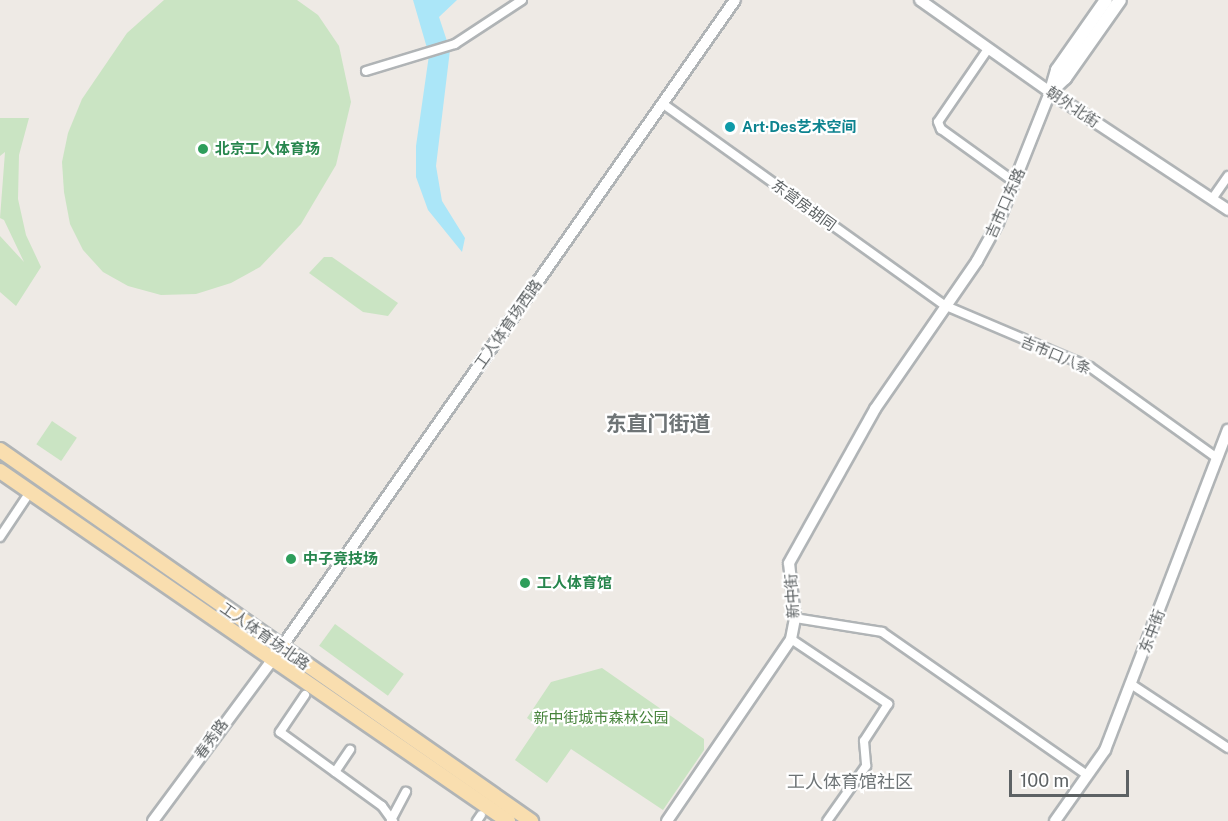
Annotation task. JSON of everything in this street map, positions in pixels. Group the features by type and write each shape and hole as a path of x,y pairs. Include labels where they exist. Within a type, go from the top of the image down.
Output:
{"main road":[{"name":"吉市口东路","path":"1050,92 1057,70 1106,0"},
{"name":"吉市口东路","path":"1050,92 1065,78 1120,0"},
{"name":"工人体育场北路","path":"0,450 531,821"},
{"name":"工人体育场北路","path":"0,471 508,821"}],"street":[{"path":"366,71 455,44 522,0"},
{"name":"工人体育场西路","path":"272,659 735,0"},
{"name":"朝外北街","path":"921,0 1050,92 1228,210"},
{"path":"988,49 938,122 941,129 1016,183"},
{"name":"吉市口东路","path":"946,306 977,261 1016,183 1050,92"},
{"name":"东营房胡同","path":"663,104 946,306"},
{"path":"1212,199 1228,176"},
{"name":"吉市口八条","path":"946,306 1090,367 1217,458"},
{"name":"新中街","path":"667,821 791,639 795,618 789,563 875,409 946,306"},
{"name":"东中街","path":"1055,821 1105,750 1228,429"},
{"path":"0,537 26,498"},
{"path":"795,618 882,632 1087,776"},
{"path":"791,639 888,704 864,741 866,766 827,821"},
{"name":"春秀路","path":"153,821 272,659"},
{"path":"1131,684 1228,748"},
{"path":"305,695 280,732 382,806 392,820 406,792"},
{"path":"335,772 350,750"}],"green space":[{"name":"北京工人体育场","path":"164,0 297,0 318,15 339,46 351,102 336,165 301,224 260,267 231,283 196,294 161,295 128,286 103,272 83,250 70,224 64,192 62,162 68,133 82,99 127,33"},
{"path":"0,118 29,118 19,155 18,199 26,235 41,267 16,306 0,292 0,236 24,262 4,220 0,218 5,152 0,156"},
{"path":"324,257 332,257 398,303 388,316 363,312 309,273"},
{"path":"52,421 77,438 61,461 36,444"},
{"path":"335,624 404,674 388,696 319,646"},
{"name":"新中街城市森林公园","path":"602,668 704,739 704,750 663,810 571,749 547,783 515,760 538,726 527,718 551,682"}],"water":[{"path":"413,0 457,0 439,17 450,50 436,166 442,201 465,238 462,252 428,210 416,177 416,146 429,55"}],"place":[{"name":"Art·Des艺术空间","path":"730,127"},
{"name":"北京工人体育场","path":"203,149"},
{"name":"中子竞技场","path":"291,559"},
{"name":"工人体育馆","path":"525,583"}],"district":[{"name":"东直门街道","path":"658,424"},
{"name":"工人体育馆社区","path":"850,782"}]}
